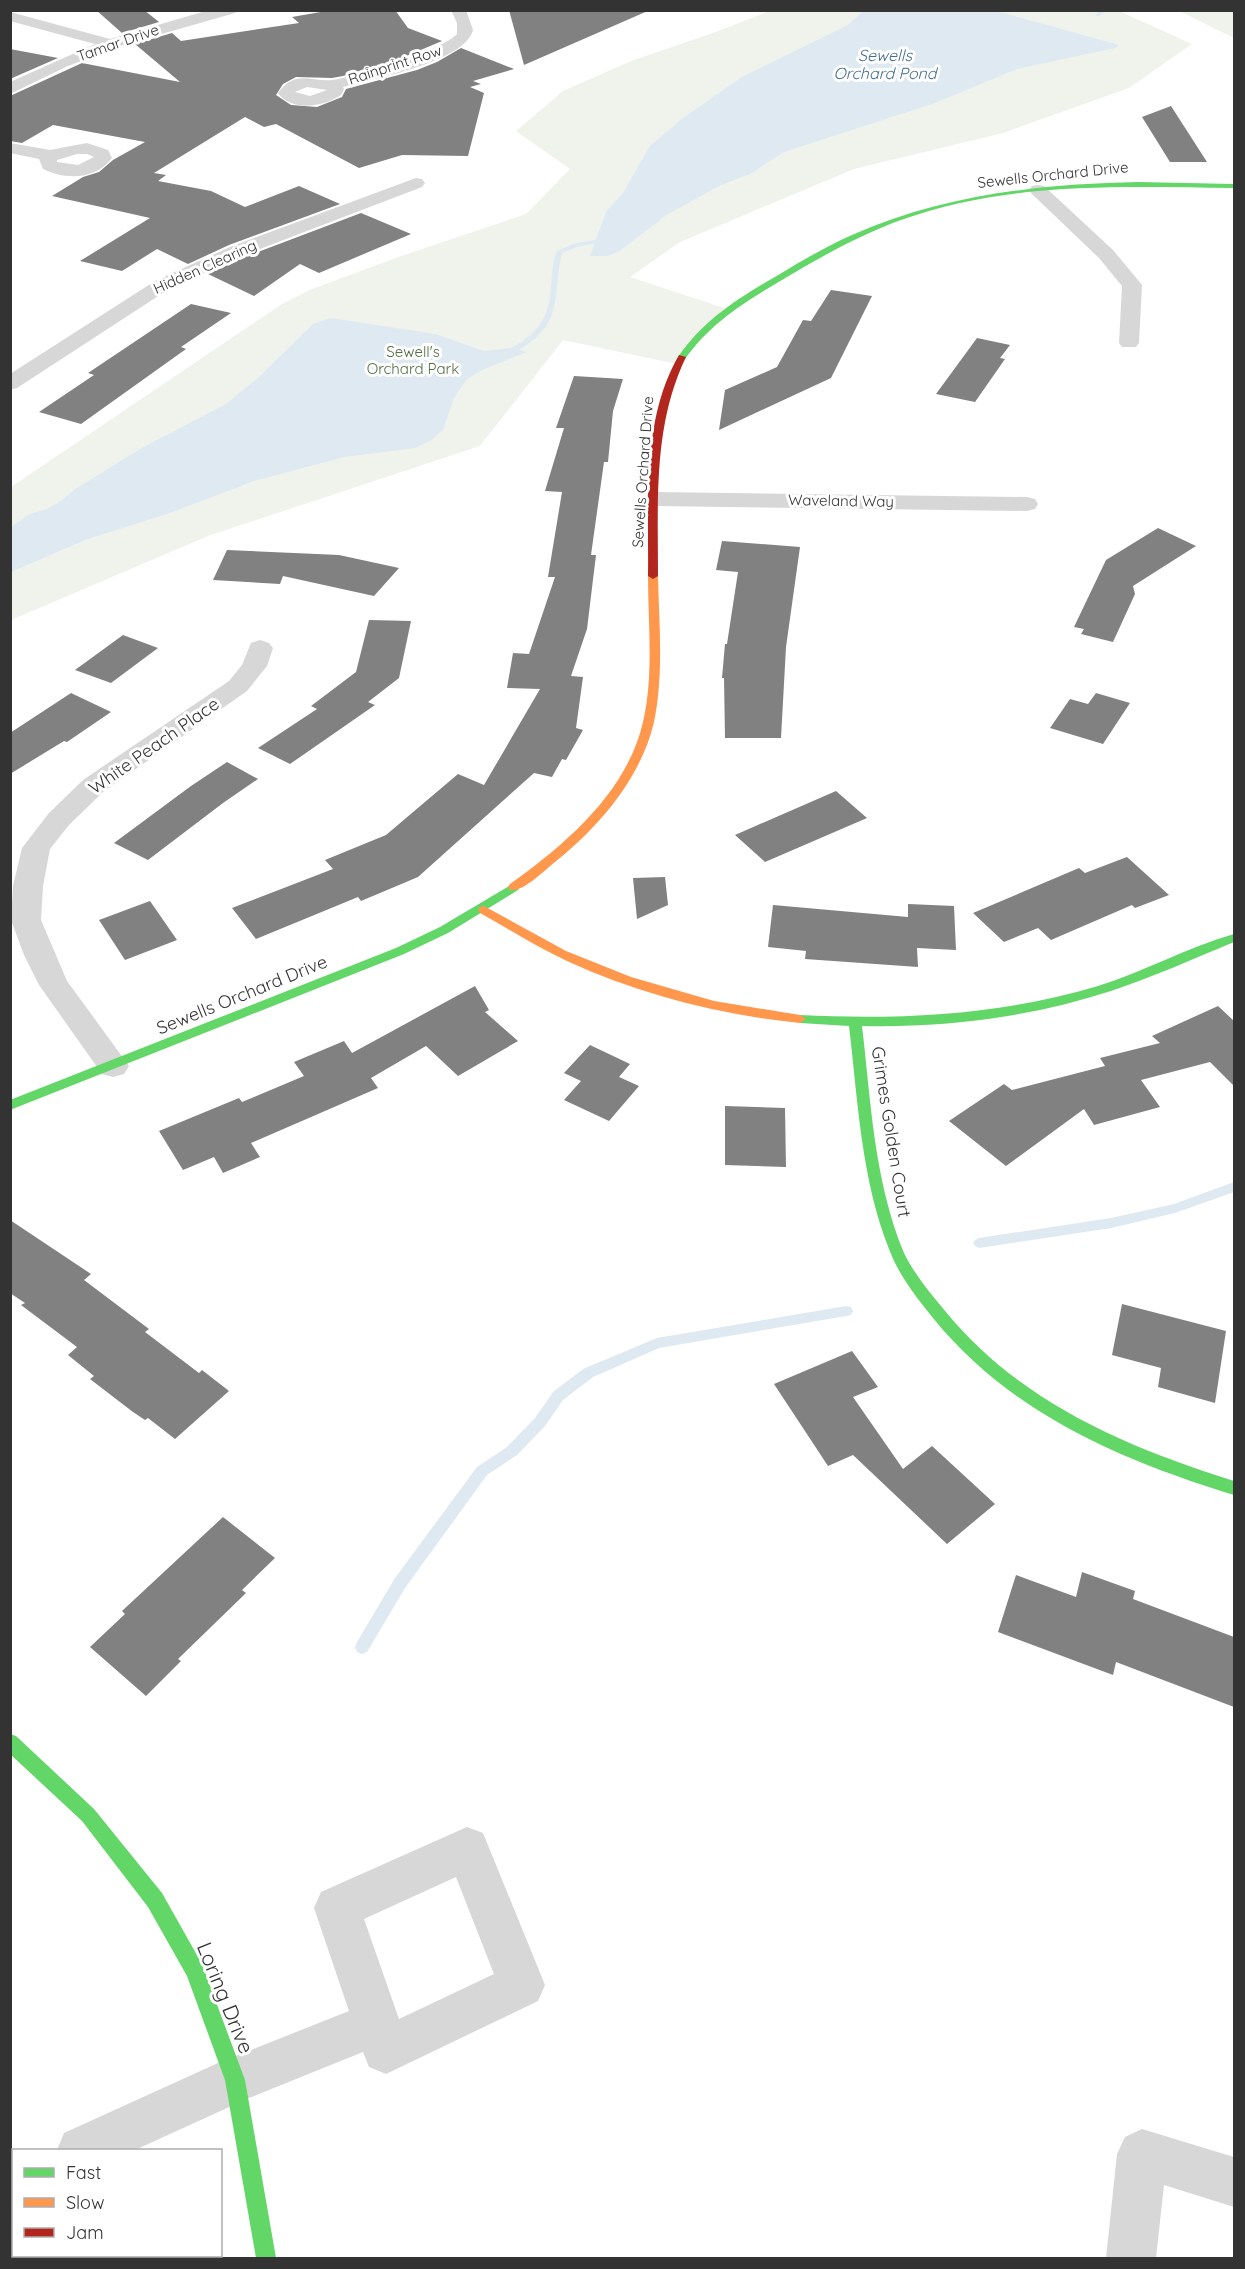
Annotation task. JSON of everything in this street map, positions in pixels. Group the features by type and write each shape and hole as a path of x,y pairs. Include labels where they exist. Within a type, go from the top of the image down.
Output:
{"street":[{"name":"Tamar Drive","path":"10,89 59,64 111,44 230,10"},
{"name":"Rainprint Row","path":"332,85 421,59 448,48 464,36 466,30 458,10"},
{"path":"10,16 111,44"},
{"path":"10,148 52,155"},
{"name":"Hidden Clearing","path":"10,384 162,285 237,251 416,183"},
{"name":"Sewells Orchard Drive","path":"10,1105 434,936 484,910 538,872 583,831 621,785 648,724 652,684 660,416 665,389 676,364 692,342 715,318 743,297 856,236 886,224 969,201 1038,190 1157,183 1234,186"},
{"path":"1038,190 1106,254 1132,285 1129,343"},
{"name":"Waveland Way","path":"656,499 1027,504"},
{"name":"White Peach Place","path":"113,1065 54,985 36,946 26,920 28,886 23,848 59,819 93,786 238,686 254,666 260,648"},
{"path":"484,910 573,959 647,987 709,1005 783,1017 855,1023 925,1023 968,1018 1086,994 1234,938"},
{"name":"Grimes Golden Court","path":"855,1023 879,1195 894,1249 924,1296 960,1340 1002,1379 1057,1414 1117,1448 1195,1479 1234,1488"},
{"name":"Loring Drive","path":"10,1742 88,1815 155,1900 195,1971 235,2080 266,2259"},
{"path":"467,1849 522,1985 386,2049 377,2023 337,1908 467,1849"},
{"path":"85,2149 235,2080 377,2023"},
{"path":"1131,2259 1143,2154 1234,2182"}],"green space":[{"name":"Sewell's Orchard Park","path":"770,11 1119,11 1192,44 1129,88 1003,133 854,169 680,242 630,277 727,309 677,364 563,340 480,446 208,536 11,620 11,487 282,304 312,289 404,255 526,214 570,169 516,131 563,91 631,61"},
{"path":"1179,11 1234,11 1234,38"}],"water":[{"name":"Sewells Orchard Pond","path":"863,11 996,11 1119,45 1115,48 1017,69 932,104 784,152 750,174 721,185 668,214 618,252 607,256 590,256 606,212 623,193 650,146 683,118 742,77 848,25"},
{"path":"331,318 435,334 484,351 510,348 527,352 482,370 467,379 454,398 443,430 431,440 415,448 344,457 254,481 170,513 85,540 11,572 11,527 30,514 47,509 61,501 74,490 140,449 226,404 260,376 313,324"}],"building":[{"path":"96,10 144,10 159,22 122,33"},
{"path":"332,10 395,10 408,28 442,41 397,60 343,76 296,77 283,84 276,95 291,105 317,107 342,97 346,89 417,70 461,48 514,69 473,81 481,84 470,87 484,93 468,156 402,155 359,168 276,124 264,127 245,117 154,173 166,175 158,181 211,191 245,207 299,186 340,204 229,245 188,264 157,249 122,271 80,261 150,218 52,196 83,177 99,172 113,160 145,142 53,125 22,143 10,141 10,96 82,63 180,82 135,44 172,33 181,41 299,23 292,17"},
{"path":"509,10 650,10 524,65"},
{"path":"10,49 58,58 10,79"},
{"path":"1171,106 1207,162 1170,162 1142,117"},
{"path":"361,213 411,234 319,273 300,264 254,296 208,274 245,257"},
{"path":"831,290 872,296 831,378 719,430 725,390 777,367 803,320 811,321"},
{"path":"191,304 231,313 181,347 186,349 81,424 39,412 94,375 88,373"},
{"path":"977,338 1010,345 1000,358 1005,359 975,402 936,394"},
{"path":"574,376 623,379 613,411 608,462 604,462 591,555 596,555 587,629 571,676 583,677 576,728 583,730 566,760 562,759 552,777 534,773 418,877 361,901 358,897 256,939 232,908 333,869 325,860 386,835 458,774 484,785 540,689 507,688 513,653 529,654 555,577 548,577 562,492 545,491 564,428 556,428"},
{"path":"1158,528 1196,546 1133,586 1135,594 1113,642 1081,634 1084,629 1074,627 1106,560"},
{"path":"722,541 800,547 786,647 781,738 725,738 724,678 722,678 725,644 727,644 738,572 716,570"},
{"path":"227,550 339,555 399,568 374,596 283,576 280,584 213,580"},
{"path":"369,620 411,621 399,678 368,702 375,705 290,764 258,748 317,709 311,706 356,672"},
{"path":"123,635 158,648 111,683 75,670"},
{"path":"71,693 111,712 67,742 64,741 10,774 10,733"},
{"path":"1096,693 1130,703 1103,744 1050,728 1070,699 1088,704"},
{"path":"227,762 258,779 148,860 114,843 191,786"},
{"path":"836,791 867,818 765,862 735,835"},
{"path":"1127,857 1169,895 1135,908 1132,905 1051,940 1038,928 1004,942 973,913 1079,868 1085,873"},
{"path":"665,877 668,905 637,919 633,878"},
{"path":"150,901 177,940 125,960 99,920"},
{"path":"908,904 954,906 956,950 917,948 918,967 805,959 806,951 768,947 773,905 908,917"},
{"path":"475,986 489,1010 485,1012 518,1041 458,1076 426,1046 371,1078 378,1088 251,1143 260,1157 223,1173 214,1157 183,1170 159,1131 239,1098 242,1102 304,1076 294,1062 344,1041 352,1053"},
{"path":"1218,1006 1234,1021 1234,1086 1210,1062 1141,1080 1160,1107 1094,1125 1084,1109 1006,1166 949,1121 1004,1084 1012,1090 1105,1066 1100,1058 1160,1043 1152,1036"},
{"path":"590,1045 630,1064 619,1077 639,1086 609,1121 564,1100 581,1081 564,1073"},
{"path":"725,1106 785,1108 786,1167 725,1165"},
{"path":"10,1220 91,1274 84,1280 149,1329 145,1332 199,1373 202,1370 229,1391 175,1439 148,1418 145,1420 133,1412 90,1379 94,1376 68,1355 77,1347 21,1305 25,1303 10,1293"},
{"path":"1122,1304 1226,1331 1215,1403 1158,1387 1161,1368 1112,1355"},
{"path":"852,1351 878,1387 853,1397 903,1469 932,1446 995,1504 947,1544 853,1455 828,1466 774,1384"},
{"path":"223,1517 275,1558 242,1590 246,1593 178,1659 181,1661 146,1696 90,1647 125,1614 122,1611"},
{"path":"1082,1572 1135,1591 1133,1599 1234,1637 1234,1707 1116,1662 1113,1675 998,1632 1016,1575 1076,1597"}],"waterway":[{"path":"1097,15 1104,10"},
{"path":"502,355 518,348 545,324 552,308 559,252 575,245 610,239"},
{"path":"979,1243 1111,1223 1175,1208 1234,1187"},
{"path":"362,1647 400,1583 482,1471 512,1451 540,1422 558,1396 588,1373 657,1343 846,1311"}],"traffic: fast":[{"path":"682,357 703,331 742,300 810,259 855,236 900,218 946,205 1041,188 1138,184 1234,186"},
{"path":"10,1105 400,951 444,930 514,887"},
{"path":"800,1019 908,1021 1014,1010 1104,988 1234,938"},
{"path":"855,1023 868,1138 886,1223 899,1257 910,1276 956,1336 989,1367 1025,1395 1064,1420 1147,1459 1234,1488"},
{"path":"10,1742 88,1815 155,1900 195,1971 235,2080 266,2258"}],"traffic: slow":[{"path":"514,887 555,856 596,816 614,794 641,747 648,723 653,688 653,576"},
{"path":"484,910 561,954 626,980 714,1006 800,1019"}],"traffic: jam":[{"path":"653,576 653,492 658,434 671,380 682,357"}]}
